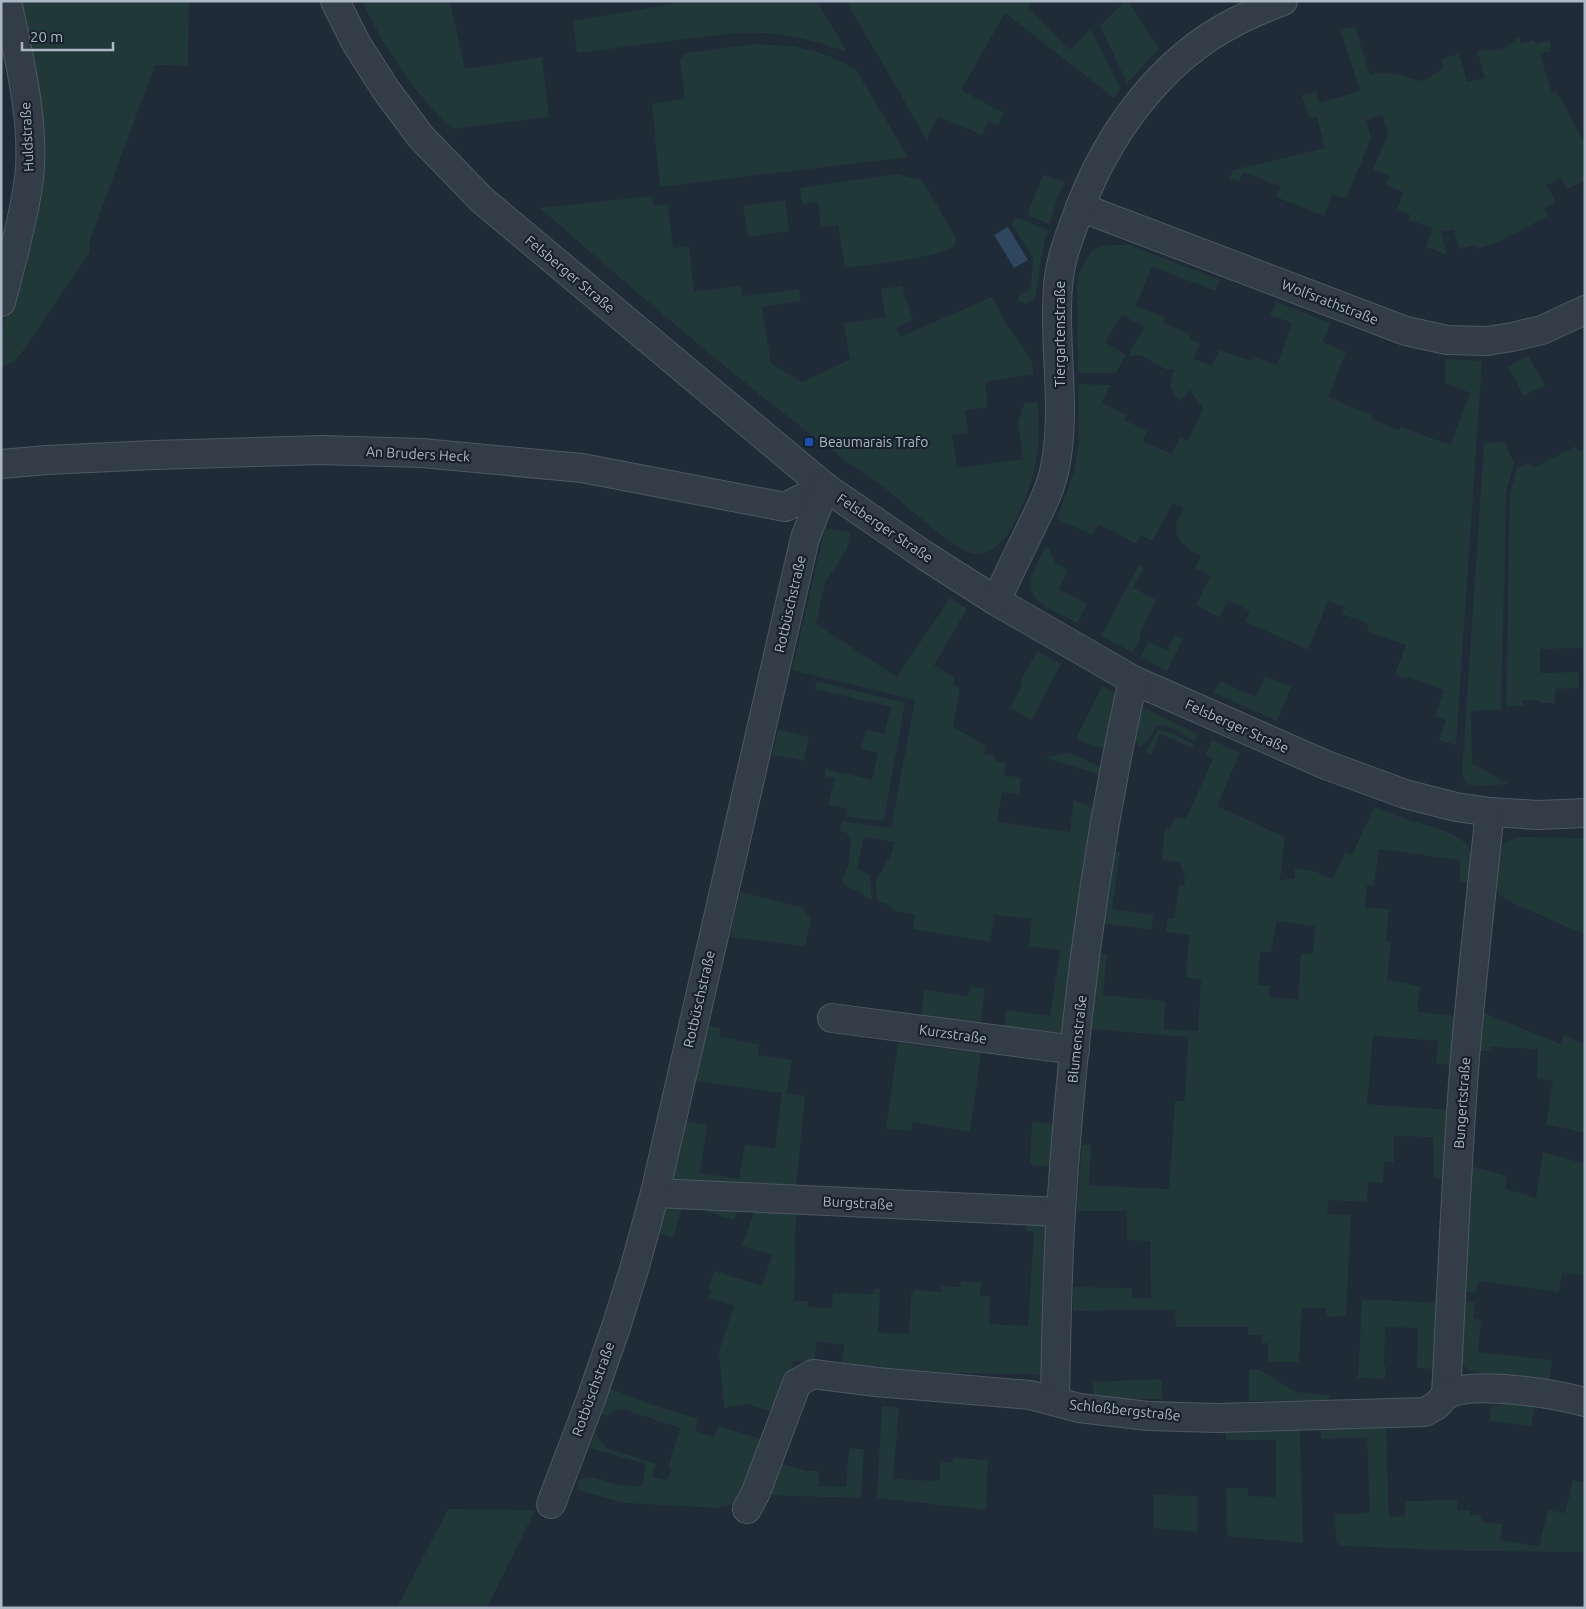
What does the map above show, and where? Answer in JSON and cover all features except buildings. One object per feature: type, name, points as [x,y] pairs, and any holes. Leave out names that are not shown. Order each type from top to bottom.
[{"type":"street","name":"Huldstraße","points":[[1,302],[18,236],[28,185],[30,140],[24,87],[7,1]]},
{"type":"street","name":"Felsberger Straße","points":[[335,1],[356,43],[386,90],[421,137],[482,200],[825,487],[924,555],[996,601],[1133,680],[1326,765],[1405,794],[1456,807],[1490,812],[1585,813]]},
{"type":"street","name":"Tiergartenstraße","points":[[996,601],[1042,506],[1053,475],[1059,444],[1060,420],[1058,285],[1064,248],[1096,169],[1115,134],[1139,102],[1177,62],[1234,22],[1283,1]]},
{"type":"street","name":"Wolfsrathstraße","points":[[1080,207],[1406,331],[1447,340],[1487,341],[1512,337],[1542,330],[1585,310]]},
{"type":"street","name":"An Bruders Heck","points":[[1,464],[144,455],[322,450],[422,453],[582,468],[785,507],[825,487]]},
{"type":"street","name":"Rotbüschstraße","points":[[551,1504],[617,1324],[655,1193],[803,548],[825,487]]},
{"type":"street","name":"Blumenstraße","points":[[1055,1402],[1061,1212],[1075,1050],[1091,906],[1108,804],[1133,680]]},
{"type":"street","name":"Bungertstraße","points":[[1446,1395],[1455,1204],[1464,1068],[1478,915],[1490,812]]},
{"type":"street","name":"Kurzstraße","points":[[832,1018],[1075,1050]]},
{"type":"street","name":"Burgstraße","points":[[655,1193],[1061,1212]]},
{"type":"street","name":"Schloßbergstraße","points":[[746,1509],[756,1492],[797,1383],[814,1374],[876,1382],[1030,1394],[1079,1408],[1148,1416],[1217,1418],[1425,1412],[1437,1405],[1446,1395],[1469,1389],[1513,1390],[1558,1395],[1585,1402]]},
{"type":"green space","points":[[15,1],[189,1],[188,66],[155,65],[90,240],[89,253],[22,352],[15,361],[5,366],[1,364],[1,330],[24,238]]},
{"type":"green space","points":[[362,1],[450,1],[465,69],[542,57],[549,117],[452,129],[426,102],[401,69],[379,34]]},
{"type":"green space","points":[[687,1],[817,1],[847,52],[792,36],[765,33],[735,33],[577,53],[573,21]]},
{"type":"green space","points":[[846,1],[1033,1],[1028,7],[1069,50],[1090,30],[1093,33],[1121,89],[1114,98],[1005,13],[961,90],[1004,113],[998,125],[989,121],[982,135],[938,116],[927,140]]},
{"type":"green space","points":[[1125,1],[1128,1],[1159,49],[1127,83],[1100,26]]},
{"type":"green space","points":[[1355,27],[1370,75],[1383,72],[1424,81],[1443,68],[1441,59],[1459,54],[1467,82],[1485,78],[1477,51],[1504,48],[1519,37],[1521,44],[1534,40],[1536,44],[1550,40],[1551,51],[1540,54],[1552,93],[1557,91],[1585,144],[1585,181],[1567,189],[1561,178],[1547,185],[1556,202],[1545,208],[1548,216],[1496,243],[1476,249],[1475,245],[1459,249],[1454,230],[1441,231],[1447,255],[1426,247],[1433,228],[1408,220],[1410,215],[1397,210],[1403,192],[1386,185],[1389,176],[1373,170],[1388,134],[1382,115],[1366,120],[1371,138],[1346,199],[1332,194],[1324,216],[1276,197],[1280,186],[1243,172],[1239,182],[1230,178],[1233,170],[1325,148],[1317,117],[1309,118],[1302,95],[1316,91],[1319,103],[1360,91],[1340,29]]},
{"type":"green space","points":[[755,44],[792,46],[811,50],[832,57],[856,70],[908,157],[660,187],[652,104],[685,99],[680,60],[686,53]]},
{"type":"green space","points":[[896,174],[922,180],[956,238],[956,244],[935,254],[845,268],[838,225],[821,227],[818,202],[802,204],[800,188]]},
{"type":"green space","points":[[1043,175],[1065,182],[1057,199],[1050,224],[1027,215]]},
{"type":"green space","points":[[652,196],[653,206],[668,204],[673,248],[689,246],[694,291],[741,286],[743,296],[799,289],[801,301],[762,307],[771,363],[801,382],[858,356],[850,359],[844,323],[885,317],[881,289],[902,286],[913,320],[896,327],[900,337],[992,297],[1006,324],[1031,359],[1034,374],[985,382],[988,407],[965,410],[968,433],[952,435],[957,468],[1023,459],[1018,423],[1024,403],[1038,402],[1038,447],[1028,491],[1010,531],[996,547],[976,554],[967,552],[943,536],[877,482],[847,462],[726,367],[540,208]]},
{"type":"green space","points":[[785,200],[789,231],[748,237],[743,206]]},
{"type":"green space","points":[[1015,217],[1048,230],[1044,243],[1035,299],[1026,304],[1020,302],[1018,297],[1031,289],[1033,258],[1012,225]]},
{"type":"green space","points":[[1129,245],[1220,280],[1215,291],[1152,266],[1136,306],[1165,317],[1163,323],[1191,334],[1189,339],[1200,343],[1194,359],[1212,366],[1219,350],[1252,361],[1254,357],[1277,365],[1292,323],[1270,315],[1276,302],[1330,323],[1323,342],[1346,352],[1328,397],[1373,416],[1372,419],[1399,430],[1401,427],[1450,445],[1470,393],[1445,383],[1445,359],[1482,361],[1456,745],[1439,740],[1446,720],[1435,716],[1444,690],[1395,674],[1406,645],[1367,631],[1369,624],[1342,614],[1345,607],[1328,601],[1308,650],[1246,622],[1250,611],[1228,600],[1219,617],[1196,605],[1210,576],[1195,568],[1201,556],[1188,548],[1180,540],[1176,531],[1176,524],[1184,508],[1173,503],[1152,541],[1141,535],[1137,544],[1099,524],[1092,535],[1057,519],[1073,475],[1079,442],[1078,384],[1110,385],[1102,403],[1126,415],[1124,420],[1147,431],[1143,441],[1171,454],[1180,437],[1188,441],[1203,408],[1190,390],[1180,401],[1170,388],[1173,369],[1165,369],[1140,355],[1128,356],[1144,327],[1122,315],[1105,342],[1126,355],[1116,373],[1078,373],[1077,289],[1079,273],[1092,251],[1103,246]]},
{"type":"green space","points":[[1528,355],[1545,385],[1524,396],[1508,367]]},
{"type":"green space","points":[[1504,441],[1514,463],[1506,493],[1501,710],[1471,711],[1472,763],[1508,784],[1469,785],[1465,782],[1462,773],[1484,444]]},
{"type":"green space","points":[[1576,446],[1578,451],[1585,448],[1585,694],[1583,648],[1540,649],[1540,673],[1578,672],[1579,688],[1555,689],[1555,703],[1523,700],[1523,706],[1506,706],[1510,494],[1517,468],[1528,463],[1535,467]]},
{"type":"green space","points":[[825,528],[850,532],[847,549],[825,583],[816,624],[897,677],[950,598],[967,609],[934,665],[955,678],[953,683],[960,689],[953,727],[985,745],[984,754],[995,756],[995,761],[1006,763],[1004,775],[1021,778],[1019,794],[1002,792],[997,822],[1070,832],[1074,800],[1094,809],[1085,855],[1063,1036],[1004,1029],[1006,1010],[1050,1016],[1060,950],[1029,946],[1032,919],[994,915],[990,942],[913,929],[915,914],[894,911],[887,904],[877,901],[876,880],[892,853],[894,842],[864,837],[857,869],[870,875],[872,900],[846,886],[843,881],[849,863],[851,839],[847,833],[840,831],[842,821],[891,828],[915,700],[792,670]]},
{"type":"green space","points":[[1045,547],[1049,548],[1055,562],[1068,570],[1059,589],[1087,604],[1077,623],[1046,607],[1034,596],[1031,580]]},
{"type":"green space","points":[[1139,565],[1144,568],[1133,588],[1156,600],[1133,653],[1101,636]]},
{"type":"green space","points":[[1175,635],[1183,639],[1167,671],[1141,657],[1149,641],[1167,651]]},
{"type":"green space","points":[[1037,651],[1061,664],[1032,720],[1010,708],[1022,686],[1019,684]]},
{"type":"green space","points":[[1265,676],[1291,687],[1277,721],[1214,693],[1220,681],[1256,697]]},
{"type":"green space","points":[[817,681],[905,703],[884,819],[882,821],[846,817],[848,809],[828,805],[835,778],[825,776],[826,769],[872,780],[878,753],[861,749],[866,730],[884,734],[891,707],[815,689]]},
{"type":"green space","points":[[1102,686],[1119,695],[1107,750],[1076,739]]},
{"type":"green space","points":[[1142,707],[1198,734],[1195,741],[1171,728],[1161,725],[1156,726],[1150,738],[1140,746],[1135,742]]},
{"type":"green space","points":[[778,729],[809,737],[804,761],[772,755]]},
{"type":"green space","points":[[1158,730],[1173,733],[1194,744],[1192,748],[1160,734],[1151,755],[1146,751]]},
{"type":"green space","points":[[1212,740],[1240,753],[1217,806],[1285,837],[1280,880],[1295,879],[1295,868],[1314,871],[1333,879],[1345,852],[1352,855],[1374,807],[1457,837],[1470,849],[1472,857],[1471,884],[1460,881],[1460,860],[1379,849],[1374,886],[1367,885],[1365,908],[1389,909],[1386,941],[1391,942],[1387,980],[1420,986],[1417,1012],[1458,1016],[1455,1065],[1436,1064],[1438,1041],[1373,1036],[1367,1104],[1453,1110],[1443,1179],[1437,1179],[1434,1176],[1433,1137],[1394,1136],[1394,1162],[1384,1162],[1383,1183],[1368,1182],[1367,1202],[1328,1200],[1327,1214],[1351,1215],[1346,1316],[1327,1317],[1326,1308],[1302,1308],[1299,1362],[1268,1362],[1268,1343],[1262,1343],[1262,1335],[1248,1335],[1248,1327],[1176,1327],[1175,1310],[1073,1311],[1073,1287],[1132,1288],[1132,1298],[1151,1298],[1150,1241],[1127,1240],[1127,1211],[1077,1211],[1082,1145],[1091,1145],[1089,1185],[1169,1189],[1175,1101],[1185,1101],[1188,1037],[1089,1029],[1098,953],[1107,954],[1103,995],[1165,1001],[1164,1029],[1198,1031],[1201,980],[1186,977],[1189,935],[1166,932],[1168,918],[1174,918],[1179,885],[1184,886],[1185,879],[1180,863],[1162,859],[1165,828],[1170,829],[1175,817],[1186,819],[1213,759],[1205,755]],"holes":[[[1277,921],[1315,927],[1313,954],[1301,953],[1298,1000],[1269,997],[1269,986],[1258,985],[1260,952],[1271,952]]]},
{"type":"green space","points":[[1068,752],[1103,768],[1101,775],[1045,758]]},
{"type":"green space","points":[[1518,837],[1585,838],[1585,935],[1506,900],[1498,893],[1496,884],[1501,848],[1509,841]]},
{"type":"green space","points":[[1110,851],[1120,852],[1112,909],[1153,915],[1152,930],[1100,923]]},
{"type":"green space","points":[[740,892],[802,907],[811,920],[805,946],[730,937]]},
{"type":"green space","points":[[970,987],[985,989],[980,1026],[921,1019],[924,990],[968,996]]},
{"type":"green space","points":[[1482,1012],[1560,1044],[1564,1034],[1585,1045],[1585,1133],[1546,1124],[1553,1081],[1537,1079],[1538,1049],[1491,1047],[1491,1051],[1478,1051]]},
{"type":"green space","points":[[707,1025],[720,1028],[720,1037],[759,1044],[758,1055],[792,1060],[787,1093],[805,1096],[796,1188],[671,1181],[685,1121],[707,1125],[700,1173],[739,1179],[745,1144],[775,1149],[782,1093],[695,1081]]},
{"type":"green space","points":[[898,1043],[981,1053],[970,1132],[913,1122],[911,1131],[886,1129]]},
{"type":"green space","points":[[1032,1122],[1056,1124],[1053,1167],[1030,1165]]},
{"type":"green space","points":[[1543,1152],[1585,1164],[1584,1276],[1562,1272],[1559,1292],[1478,1281],[1476,1293],[1464,1291],[1471,1166],[1507,1176],[1505,1189],[1536,1198]]},
{"type":"green space","points":[[668,1202],[796,1208],[794,1301],[808,1301],[808,1307],[832,1308],[833,1293],[874,1294],[875,1288],[880,1289],[878,1333],[909,1334],[911,1293],[914,1293],[914,1290],[941,1292],[941,1286],[960,1287],[961,1281],[981,1282],[980,1296],[990,1296],[989,1324],[1028,1326],[1034,1232],[1026,1231],[1027,1219],[1051,1220],[1047,1375],[953,1373],[842,1365],[844,1345],[817,1342],[814,1362],[792,1361],[792,1371],[777,1414],[748,1404],[724,1408],[719,1351],[734,1306],[709,1297],[712,1290],[708,1289],[714,1271],[762,1286],[772,1255],[742,1246],[754,1212],[738,1207],[734,1220],[683,1204],[673,1238],[658,1233]]},
{"type":"green space","points":[[1362,1299],[1441,1303],[1437,1369],[1417,1368],[1418,1328],[1385,1327],[1385,1379],[1358,1378]]},
{"type":"green space","points":[[1464,1301],[1475,1303],[1473,1319],[1481,1320],[1478,1352],[1552,1360],[1549,1383],[1468,1371],[1461,1361]]},
{"type":"green space","points":[[1249,1370],[1260,1370],[1296,1392],[1329,1395],[1329,1400],[1249,1401]]},
{"type":"green space","points":[[1162,1379],[1162,1399],[1094,1400],[1093,1382]]},
{"type":"green space","points":[[609,1388],[653,1405],[698,1419],[695,1431],[714,1437],[718,1426],[768,1441],[735,1504],[717,1508],[625,1503],[578,1489],[578,1481],[586,1477],[618,1485],[643,1486],[645,1464],[590,1448],[595,1433],[606,1448],[656,1464],[652,1477],[667,1481],[671,1469],[668,1467],[680,1428],[622,1409],[613,1411],[607,1416],[600,1414]]},
{"type":"green space","points":[[1516,1403],[1535,1407],[1531,1426],[1489,1421],[1491,1406]]},
{"type":"green space","points":[[882,1406],[899,1408],[893,1479],[939,1481],[941,1461],[953,1463],[953,1458],[988,1460],[986,1510],[877,1498]]},
{"type":"green space","points":[[1386,1424],[1389,1517],[1405,1516],[1405,1501],[1457,1500],[1457,1511],[1470,1510],[1471,1515],[1481,1515],[1481,1522],[1503,1524],[1500,1540],[1539,1546],[1548,1510],[1565,1513],[1573,1480],[1585,1483],[1585,1552],[1471,1551],[1342,1546],[1336,1542],[1335,1514],[1370,1513],[1367,1438],[1321,1439],[1321,1427]]},
{"type":"green space","points":[[1225,1428],[1300,1428],[1303,1543],[1227,1536],[1226,1488],[1248,1488],[1248,1496],[1276,1497],[1276,1440],[1226,1440]]},
{"type":"green space","points":[[849,1448],[864,1449],[861,1498],[765,1495],[779,1463],[807,1471],[819,1471],[818,1486],[846,1487]]},
{"type":"green space","points":[[1154,1495],[1197,1496],[1197,1532],[1154,1528]]},
{"type":"green space","points":[[448,1509],[535,1510],[487,1608],[397,1608]]},
{"type":"water","points":[[1008,227],[1028,260],[1014,268],[994,235]]},
{"type":"place","name":"Beaumarais Trafo","points":[[809,442]]}]
